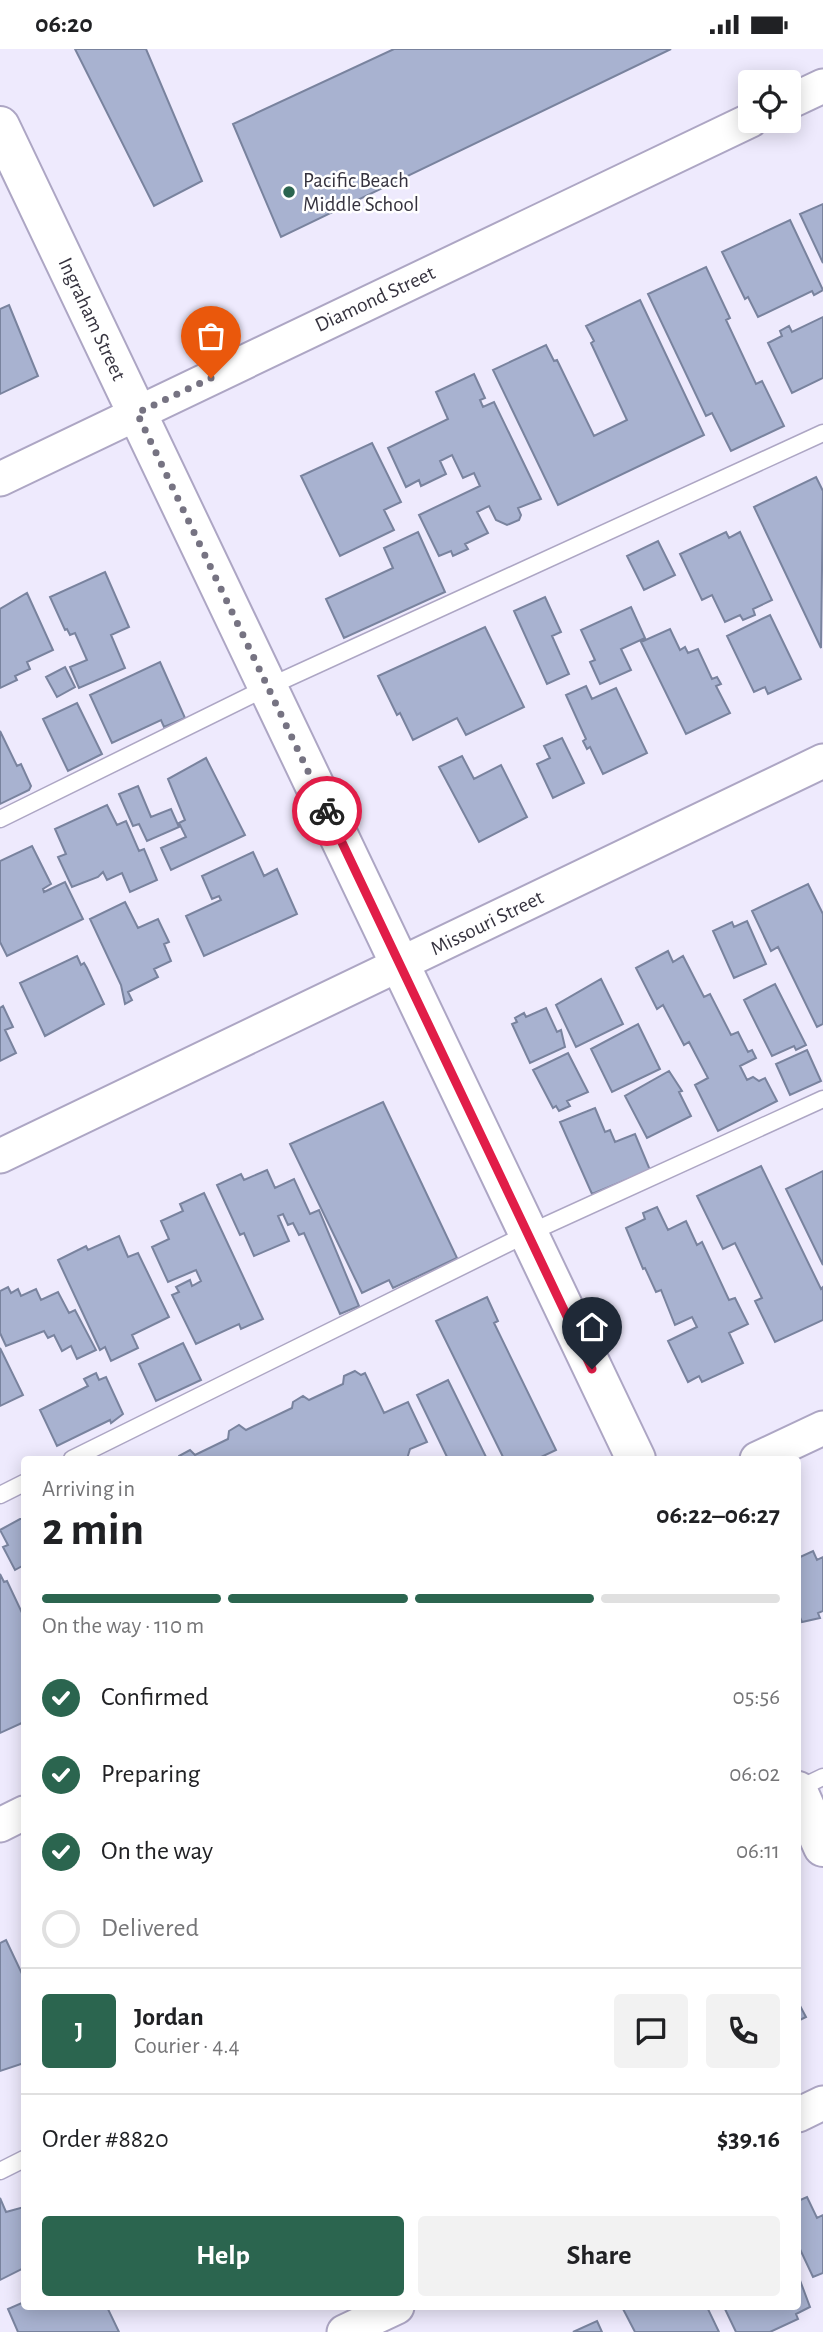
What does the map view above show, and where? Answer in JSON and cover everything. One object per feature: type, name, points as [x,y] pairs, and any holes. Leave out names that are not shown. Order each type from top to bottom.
[{"type":"main road","name":"Ingraham Street","points":[[4,143],[137,413],[635,1456]]},
{"type":"main road","points":[[801,1797],[823,1847]]},
{"type":"street","points":[[801,96],[823,86]]},
{"type":"street","name":"Diamond Street","points":[[0,479],[738,126]]},
{"type":"street","name":"Missouri Street","points":[[0,1156],[823,761]]},
{"type":"street","points":[[763,1456],[823,1428]]},
{"type":"street","points":[[0,1825],[21,1814]]},
{"type":"street","points":[[801,2114],[823,2103]]},
{"type":"street","points":[[344,2332],[391,2310]]},
{"type":"lane","points":[[0,819],[266,688],[823,433]]},
{"type":"lane","points":[[78,1456],[527,1234],[823,1099]]},
{"type":"lane","points":[[0,1495],[21,1484]]},
{"type":"lane","points":[[801,1788],[823,1777]]},
{"type":"lane","points":[[0,2171],[21,2160]]},
{"type":"building","points":[[75,49],[146,49],[202,181],[154,206]]},
{"type":"building","points":[[394,49],[671,49],[281,237],[233,124]]},
{"type":"building","points":[[823,204],[823,263],[800,214]]},
{"type":"building","points":[[790,220],[823,290],[814,295],[812,291],[758,317],[748,297],[745,299],[722,252]]},
{"type":"building","points":[[706,267],[730,318],[726,320],[756,384],[762,381],[784,426],[731,451],[712,413],[706,416],[648,294]]},
{"type":"building","points":[[640,300],[704,435],[558,505],[493,370],[546,345],[554,361],[557,360],[594,436],[627,420],[591,343],[594,341],[586,326]]},
{"type":"building","points":[[9,305],[38,376],[0,394],[0,309]]},
{"type":"building","points":[[823,317],[823,378],[792,393],[768,343],[782,336],[780,331],[789,326],[792,332]]},
{"type":"building","points":[[474,374],[485,398],[480,400],[483,407],[494,402],[541,499],[518,508],[521,515],[519,520],[507,525],[496,520],[489,506],[477,512],[488,533],[465,544],[468,549],[453,556],[451,551],[439,556],[419,515],[480,486],[474,473],[463,478],[452,455],[440,461],[446,474],[421,486],[419,480],[406,487],[388,448],[448,419],[436,392]]},
{"type":"building","points":[[372,443],[401,502],[384,510],[394,530],[340,556],[301,476]]},
{"type":"building","points":[[816,477],[823,491],[821,648],[754,507]]},
{"type":"building","points":[[418,532],[445,592],[344,638],[326,599],[393,568],[384,548]]},
{"type":"building","points":[[726,532],[729,538],[740,532],[772,600],[753,609],[755,615],[743,620],[740,615],[725,622],[712,595],[702,600],[680,554]]},
{"type":"building","points":[[658,541],[675,575],[644,590],[627,556]]},
{"type":"building","points":[[105,572],[129,627],[111,635],[125,668],[79,688],[70,667],[87,660],[75,633],[70,635],[67,629],[65,630],[50,597]]},
{"type":"building","points":[[27,593],[53,650],[27,662],[30,669],[15,676],[17,680],[0,688],[0,609]]},
{"type":"building","points":[[545,597],[561,632],[552,636],[569,674],[547,684],[514,611]]},
{"type":"building","points":[[631,607],[645,638],[621,649],[631,670],[600,684],[590,662],[595,660],[581,630]]},
{"type":"building","points":[[770,615],[801,679],[768,694],[765,687],[754,692],[727,636]]},
{"type":"building","points":[[485,627],[524,707],[466,735],[457,718],[413,740],[378,676]]},
{"type":"building","points":[[670,629],[680,650],[685,647],[688,653],[698,649],[712,679],[717,677],[721,684],[716,686],[730,713],[686,734],[641,642]]},
{"type":"building","points":[[160,662],[185,718],[164,727],[161,720],[112,743],[90,695]]},
{"type":"building","points":[[65,667],[75,687],[57,697],[46,677]]},
{"type":"building","points":[[586,686],[592,699],[616,688],[647,753],[603,774],[590,747],[587,749],[583,741],[586,739],[566,695]]},
{"type":"building","points":[[77,703],[102,754],[68,771],[43,719]]},
{"type":"building","points":[[0,731],[17,766],[21,764],[31,786],[29,790],[0,804]]},
{"type":"building","points":[[562,738],[584,783],[553,798],[537,764],[550,758],[544,746]]},
{"type":"building","points":[[462,756],[474,779],[501,765],[527,817],[479,842],[439,767]]},
{"type":"building","points":[[206,758],[245,835],[171,870],[161,848],[186,837],[179,823],[185,820],[168,779]]},
{"type":"building","points":[[138,786],[151,817],[171,809],[179,827],[147,841],[139,824],[133,826],[119,794]]},
{"type":"building","points":[[107,805],[117,825],[126,821],[139,851],[144,849],[157,880],[130,892],[122,873],[107,880],[103,872],[98,877],[72,887],[58,857],[66,854],[55,829]]},
{"type":"building","points":[[32,846],[51,884],[43,889],[44,892],[65,882],[83,919],[7,956],[0,942],[0,861]]},
{"type":"building","points":[[253,852],[264,876],[277,869],[297,914],[204,956],[186,916],[221,900],[219,896],[212,899],[202,876]]},
{"type":"building","points":[[808,884],[823,914],[823,1024],[817,1027],[778,947],[771,951],[752,911]]},
{"type":"building","points":[[125,902],[138,928],[158,919],[169,942],[164,944],[171,961],[154,969],[158,977],[128,992],[132,1000],[125,1004],[121,985],[90,919]]},
{"type":"building","points":[[747,921],[766,964],[734,978],[713,931],[732,922],[734,927]]},
{"type":"building","points":[[668,951],[673,962],[683,956],[704,997],[710,994],[731,1035],[738,1032],[748,1052],[752,1050],[756,1058],[740,1066],[747,1080],[753,1077],[759,1081],[765,1078],[777,1101],[718,1131],[695,1085],[708,1078],[689,1042],[684,1045],[663,1005],[657,1009],[636,968]]},
{"type":"building","points":[[77,956],[81,965],[84,963],[87,968],[104,1004],[45,1036],[20,983]]},
{"type":"building","points":[[601,979],[623,1024],[576,1047],[556,1005]]},
{"type":"building","points":[[775,984],[806,1045],[796,1050],[794,1046],[772,1056],[744,1000]]},
{"type":"building","points":[[3,1006],[13,1027],[5,1030],[16,1053],[0,1061],[0,1008]]},
{"type":"building","points":[[546,1008],[557,1032],[561,1030],[565,1047],[530,1063],[512,1024],[517,1022],[515,1018],[524,1013],[526,1017]]},
{"type":"building","points":[[638,1024],[660,1069],[612,1092],[591,1049]]},
{"type":"building","points":[[807,1050],[821,1081],[790,1095],[776,1064]]},
{"type":"building","points":[[568,1053],[588,1092],[567,1101],[570,1106],[559,1111],[556,1106],[553,1108],[533,1070]]},
{"type":"building","points":[[669,1071],[682,1091],[679,1092],[691,1116],[647,1138],[625,1096]]},
{"type":"building","points":[[383,1102],[457,1258],[393,1288],[389,1280],[362,1293],[290,1144]]},
{"type":"building","points":[[595,1108],[605,1132],[610,1130],[615,1142],[635,1134],[650,1170],[592,1194],[560,1122]]},
{"type":"building","points":[[761,1166],[821,1289],[823,1287],[823,1320],[775,1342],[755,1301],[762,1298],[735,1243],[723,1249],[697,1196]]},
{"type":"building","points":[[267,1170],[275,1188],[294,1179],[310,1214],[319,1210],[359,1306],[340,1314],[304,1233],[299,1235],[293,1223],[288,1225],[283,1214],[278,1216],[289,1241],[254,1256],[244,1233],[240,1235],[217,1185],[241,1174],[244,1180]]},
{"type":"building","points":[[823,1171],[823,1265],[786,1189]]},
{"type":"building","points":[[204,1193],[263,1319],[241,1329],[239,1324],[196,1344],[172,1295],[179,1292],[176,1287],[190,1280],[192,1286],[201,1281],[196,1270],[168,1282],[152,1247],[169,1239],[161,1221],[183,1211],[180,1204]]},
{"type":"building","points":[[657,1207],[668,1230],[686,1221],[697,1245],[702,1242],[729,1300],[735,1298],[748,1324],[729,1333],[743,1363],[702,1382],[699,1376],[688,1382],[668,1341],[697,1327],[692,1317],[675,1325],[661,1290],[656,1292],[645,1268],[643,1269],[626,1228],[645,1219],[643,1213]]},
{"type":"building","points":[[119,1236],[128,1257],[138,1253],[169,1317],[132,1335],[138,1348],[111,1361],[105,1347],[100,1350],[58,1260],[86,1246],[88,1250]]},
{"type":"building","points":[[8,1287],[11,1293],[18,1289],[21,1296],[36,1289],[41,1300],[58,1292],[69,1313],[75,1310],[96,1350],[77,1359],[71,1346],[62,1351],[54,1335],[48,1338],[44,1331],[6,1346],[0,1333],[0,1291]]},
{"type":"building","points":[[487,1297],[498,1321],[494,1323],[556,1450],[543,1456],[503,1456],[436,1321]]},
{"type":"building","points":[[183,1343],[201,1380],[156,1401],[139,1364]]},
{"type":"building","points":[[0,1348],[23,1395],[0,1406]]},
{"type":"building","points":[[355,1371],[361,1375],[365,1373],[384,1413],[408,1402],[427,1442],[410,1449],[408,1456],[179,1456],[190,1450],[195,1455],[228,1439],[229,1431],[239,1425],[246,1430],[292,1408],[293,1402],[303,1396],[309,1400],[343,1384],[344,1376]]},
{"type":"building","points":[[96,1373],[99,1380],[106,1377],[123,1414],[111,1423],[110,1420],[57,1446],[40,1410],[88,1386],[84,1379]]},
{"type":"building","points":[[448,1380],[486,1456],[447,1456],[417,1395]]},
{"type":"building","points":[[21,1519],[21,1567],[15,1570],[3,1547],[8,1545],[0,1530]]},
{"type":"building","points":[[813,1551],[817,1560],[823,1557],[823,1611],[818,1613],[820,1618],[802,1622],[801,1620],[801,1557]]},
{"type":"building","points":[[0,1574],[4,1582],[7,1581],[21,1611],[21,1723],[0,1733]]},
{"type":"building","points":[[6,1940],[21,1972],[21,2064],[0,2071],[0,1943]]},
{"type":"building","points":[[807,2197],[817,2218],[823,2215],[823,2273],[813,2277],[801,2251],[801,2200]]},
{"type":"building","points":[[0,2198],[6,2212],[21,2208],[21,2270],[0,2280]]},
{"type":"building","points":[[801,2283],[810,2307],[796,2314],[798,2319],[770,2332],[736,2332],[725,2310],[801,2310]]},
{"type":"building","points":[[21,2303],[21,2310],[108,2310],[119,2332],[18,2332],[8,2309]]},
{"type":"building","points":[[624,2310],[708,2310],[719,2332],[635,2332]]},
{"type":"building","points":[[597,2321],[602,2332],[573,2332]]},
{"type":"way so far","points":[[211,378],[137,413],[327,811]]},
{"type":"place","name":"Pacific Beach Middle School","points":[[289,192]]},
{"type":"route","points":[[327,811],[592,1369]]}]
